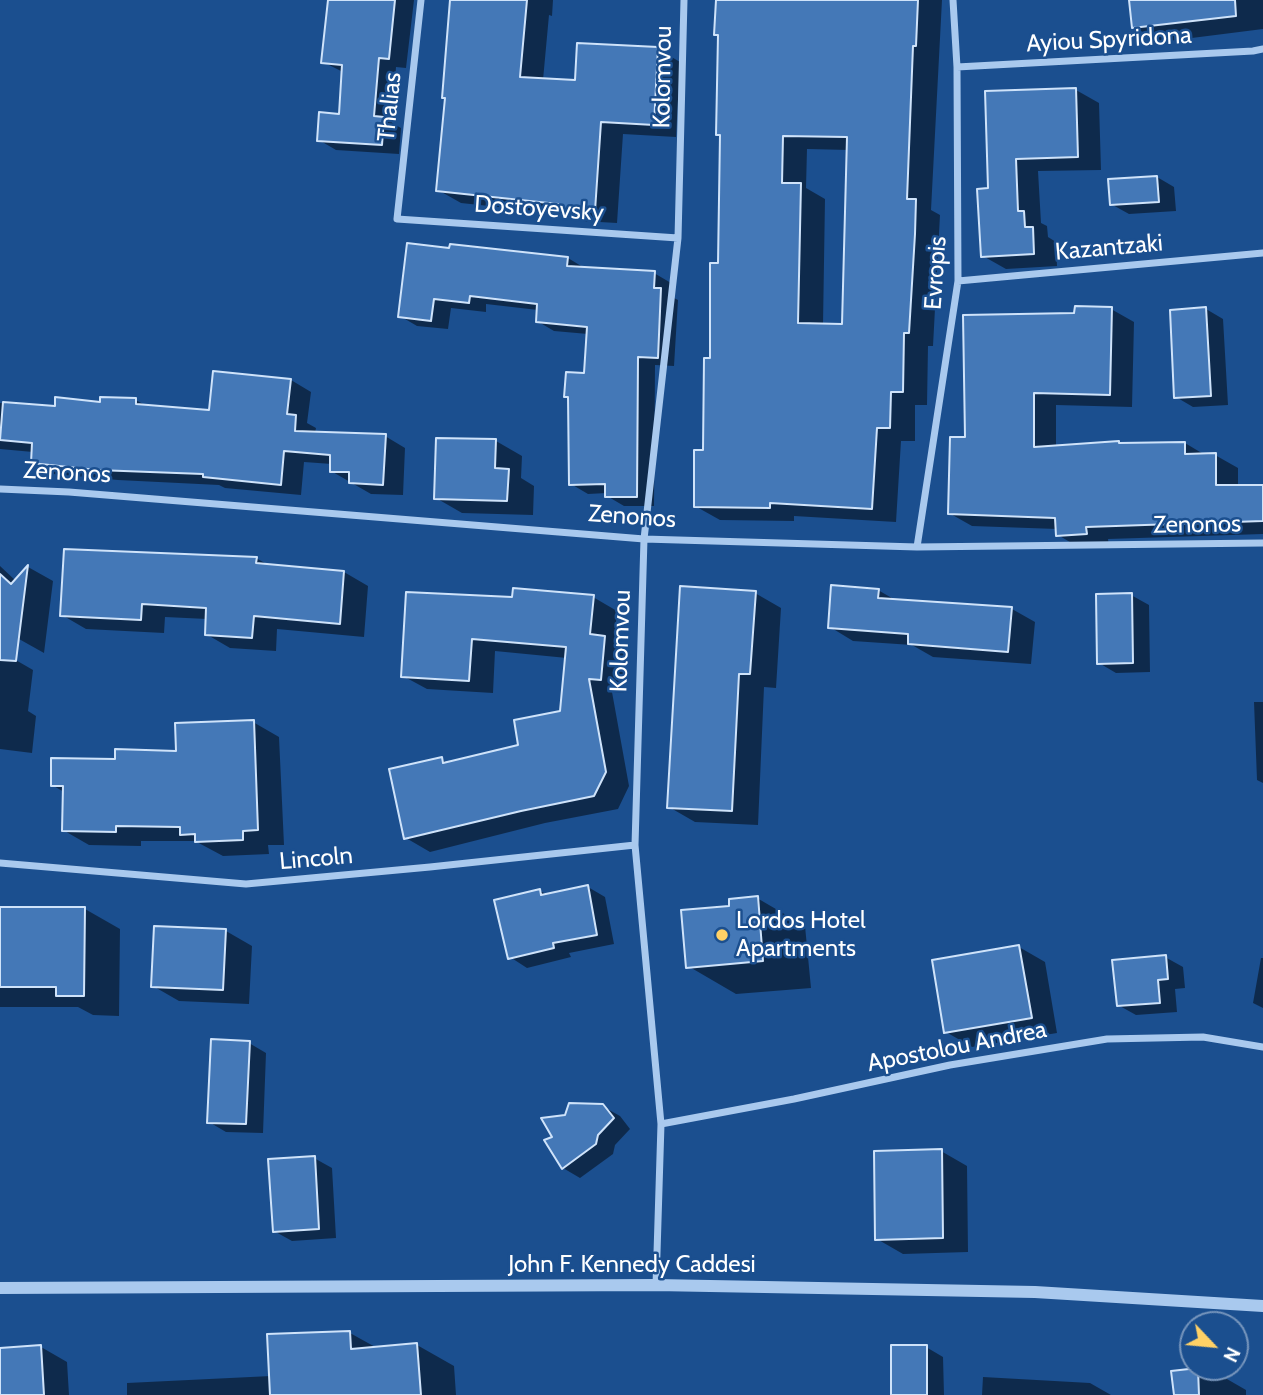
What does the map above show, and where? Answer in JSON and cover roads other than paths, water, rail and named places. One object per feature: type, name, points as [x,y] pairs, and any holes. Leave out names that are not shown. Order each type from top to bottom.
[{"type":"street","name":"Thalias","points":[[397,219],[421,0]]},
{"type":"street","name":"Kolomvou","points":[[656,1285],[661,1124],[635,845],[643,539],[678,238],[684,0]]},
{"type":"street","name":"Evropis","points":[[917,547],[958,281],[957,67],[953,0]]},
{"type":"street","name":"Ayiou Spyridona","points":[[957,67],[1263,49]]},
{"type":"street","name":"Dostoyevsky","points":[[397,219],[678,238]]},
{"type":"street","name":"Kazantzaki","points":[[958,281],[1263,253]]},
{"type":"street","name":"Zenonos","points":[[0,489],[82,493],[643,539],[917,547],[1263,543]]},
{"type":"street","name":"Lincoln","points":[[0,863],[246,884],[635,845]]},
{"type":"street","name":"Apostolou Andrea","points":[[661,1124],[794,1099],[950,1065],[1107,1039],[1203,1037],[1263,1047]]},
{"type":"street","name":"John F. Kennedy Caddesi","points":[[0,1288],[656,1285],[1035,1292],[1263,1306]]},
{"type":"place","name":"Lordos Hotel Apartments","points":[[722,935]]}]
